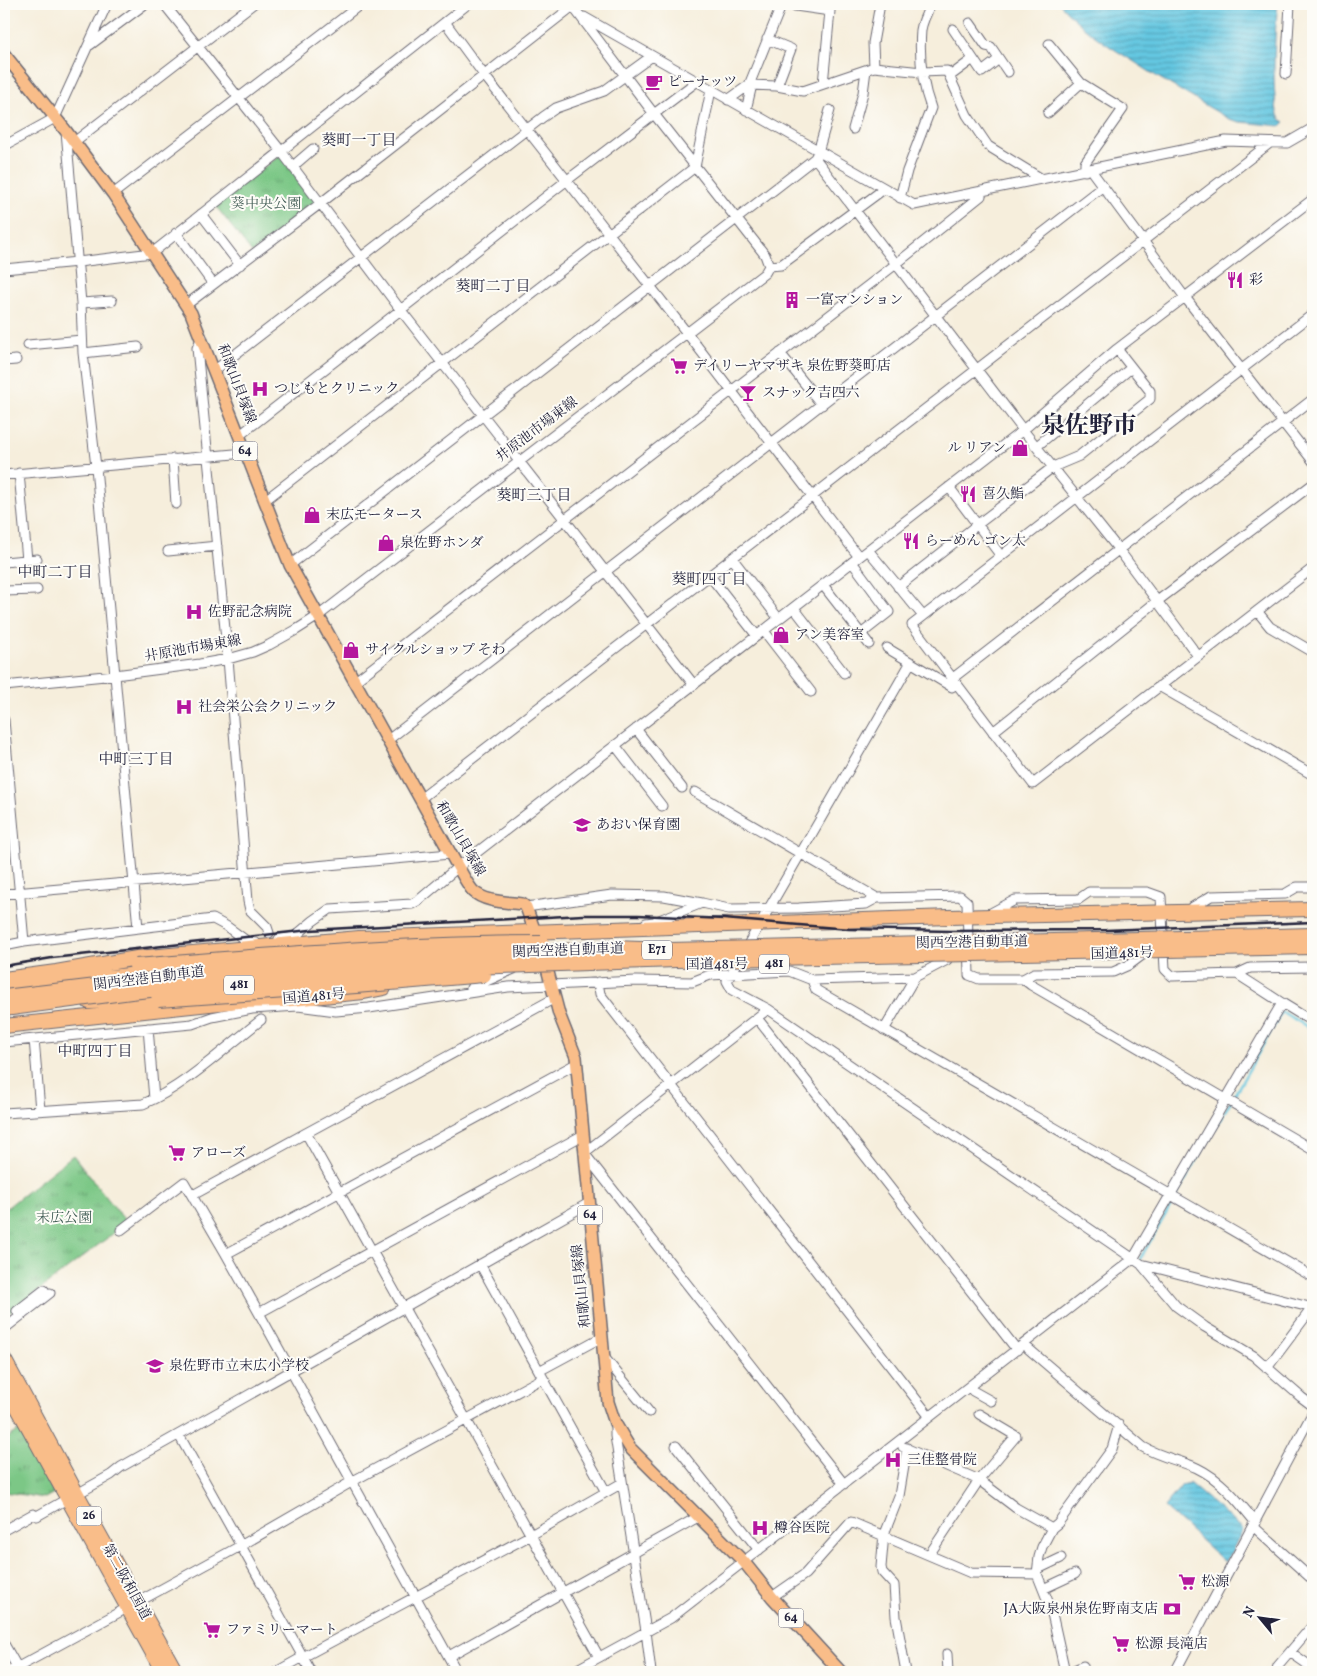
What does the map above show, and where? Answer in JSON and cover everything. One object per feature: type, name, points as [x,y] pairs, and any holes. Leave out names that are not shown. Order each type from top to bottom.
[{"type":"highway","name":"481","points":[[4,989],[56,977],[145,973],[359,955],[392,950],[460,934],[968,916],[1313,909]]},
{"type":"highway","name":"関西空港自動車道","points":[[4,997],[214,972],[352,961],[614,948],[669,950],[1313,935]]},
{"type":"highway","points":[[56,977],[136,966],[338,950],[478,943],[563,943],[614,948]]},
{"type":"highway","name":"国道481号","points":[[4,1026],[238,1001],[281,1000],[364,992],[475,971],[547,968],[734,969],[1313,948]]},
{"type":"highway","name":"関西空港自動車道","points":[[4,1009],[122,993],[243,980],[440,968],[1056,951],[1313,948]]},
{"type":"highway","points":[[68,1002],[158,1000],[356,986],[490,974],[548,972],[608,962]]},
{"type":"highway","name":"481","points":[[4,1009],[150,993],[302,980],[368,975],[475,971]]},
{"type":"highway","name":"481","points":[[4,979],[40,974],[56,977]]},
{"type":"highway","points":[[34,1022],[158,1000]]},
{"type":"highway","name":"第二阪和国道","points":[[4,1359],[72,1497]]},
{"type":"highway","name":"第二阪和国道","points":[[4,1383],[72,1497],[132,1605],[163,1672]]},
{"type":"highway","name":"第二阪和国道","points":[[132,1605],[176,1672]]},
{"type":"main road","name":"和歌山貝塚線","points":[[4,54],[66,131],[113,194],[191,313],[290,565],[471,889],[489,899],[522,904],[526,908],[552,984],[554,998],[576,1057],[608,1402],[615,1423],[630,1448],[744,1562],[772,1597],[841,1672]]},
{"type":"street","points":[[4,146],[55,118],[107,4]]},
{"type":"street","points":[[88,47],[145,4]]},
{"type":"street","points":[[164,4],[281,151],[362,256],[400,309],[694,685]]},
{"type":"street","points":[[74,142],[253,4]]},
{"type":"street","points":[[113,194],[361,4]]},
{"type":"street","points":[[4,269],[152,253],[468,4]]},
{"type":"street","points":[[746,110],[750,85],[782,4],[830,11],[823,84]]},
{"type":"street","points":[[853,129],[870,68],[880,4]]},
{"type":"street","points":[[900,198],[931,108],[925,93],[922,72],[922,29],[930,4]]},
{"type":"street","points":[[1286,74],[1290,4]]},
{"type":"street","points":[[186,305],[321,203],[572,5],[764,255],[769,266],[781,265],[884,189]]},
{"type":"street","points":[[579,14],[746,110],[817,155],[910,204],[918,205],[1226,141],[1287,143],[1313,128]]},
{"type":"street","points":[[445,22],[566,181],[687,333],[812,497],[856,560],[889,612],[861,634]]},
{"type":"street","points":[[970,23],[986,46],[991,47],[1008,72]]},
{"type":"street","points":[[953,29],[982,72],[999,59]]},
{"type":"street","points":[[767,39],[791,49],[776,86]]},
{"type":"street","points":[[1049,44],[1081,83],[1123,109],[1085,163],[1087,170],[1313,461]]},
{"type":"street","points":[[215,370],[556,108],[604,91],[652,56]]},
{"type":"street","points":[[950,76],[973,59]]},
{"type":"street","points":[[728,100],[750,85],[776,86],[803,92],[870,68],[922,72],[947,70],[967,115],[988,146],[1042,179]]},
{"type":"street","points":[[240,435],[400,309],[696,82]]},
{"type":"street","points":[[1048,113],[1081,83]]},
{"type":"street","points":[[264,501],[695,167],[711,90]]},
{"type":"street","points":[[290,565],[817,155],[830,110]]},
{"type":"street","points":[[66,131],[78,262],[83,353],[96,467],[138,928]]},
{"type":"street","points":[[420,799],[1270,143]]},
{"type":"street","points":[[292,167],[313,149]]},
{"type":"street","points":[[817,155],[855,212],[1023,430],[1119,550],[1198,656]]},
{"type":"street","points":[[388,740],[1102,187]]},
{"type":"street","points":[[354,682],[896,264],[982,196],[981,191]]},
{"type":"street","points":[[4,946],[213,919],[248,942],[255,943],[294,936],[330,909],[412,904],[1023,430],[1117,349],[1313,199]]},
{"type":"street","points":[[201,214],[240,265]]},
{"type":"street","points":[[176,233],[213,284]]},
{"type":"street","name":"井原池市場東線","points":[[4,686],[200,664],[253,652],[269,645],[318,616],[765,273],[769,266]]},
{"type":"street","points":[[81,303],[112,300]]},
{"type":"street","points":[[1313,314],[912,625],[951,681],[965,694],[1033,784],[1313,568]]},
{"type":"street","points":[[202,337],[197,348],[228,658],[250,910],[268,926],[269,933]]},
{"type":"street","points":[[28,345],[82,340]]},
{"type":"street","points":[[83,353],[138,347]]},
{"type":"street","points":[[898,588],[1053,467],[1079,456],[1150,398],[1150,391],[1117,349]]},
{"type":"street","points":[[780,353],[822,405]]},
{"type":"street","points":[[4,361],[16,360]]},
{"type":"street","points":[[1037,446],[1131,368]]},
{"type":"street","points":[[951,681],[1313,399]]},
{"type":"street","points":[[4,474],[245,453]]},
{"type":"street","points":[[173,459],[176,504]]},
{"type":"street","points":[[4,562],[32,560],[19,473]]},
{"type":"street","points":[[994,732],[1156,602],[1313,484]]},
{"type":"street","points":[[949,486],[1001,556]]},
{"type":"street","points":[[168,551],[217,546]]},
{"type":"street","points":[[868,550],[923,616]]},
{"type":"street","points":[[732,558],[779,619]]},
{"type":"street","points":[[710,576],[811,692]]},
{"type":"street","points":[[823,585],[869,644]]},
{"type":"street","points":[[4,591],[37,590]]},
{"type":"street","points":[[794,608],[844,673]]},
{"type":"street","points":[[1257,610],[1270,627],[1313,652]]},
{"type":"street","points":[[887,648],[951,681]]},
{"type":"street","points":[[911,662],[727,981],[732,990],[768,1009],[1141,1264],[1176,1306],[1204,1327],[1254,1356],[1313,1406]]},
{"type":"street","points":[[1159,686],[1313,775]]},
{"type":"street","points":[[4,720],[24,942]]},
{"type":"street","points":[[636,729],[682,788]]},
{"type":"street","points":[[615,745],[662,806]]},
{"type":"street","points":[[695,792],[877,898]]},
{"type":"street","points":[[4,894],[450,854]]},
{"type":"street","points":[[1186,911],[1211,896],[1285,894],[1297,887],[1313,887]]},
{"type":"street","points":[[987,916],[1015,900],[1079,899],[1089,892],[1146,892],[1160,897],[1166,969],[1172,976],[1237,974],[1250,968],[1313,967]]},
{"type":"street","points":[[526,908],[612,895],[664,896],[729,909],[866,904],[877,898],[960,896],[967,902],[969,975],[979,979],[1023,979],[1034,973],[1113,972],[1129,965],[1145,953]]},
{"type":"street","points":[[618,928],[654,922],[702,903]]},
{"type":"street","points":[[414,1000],[508,987],[552,984],[692,982],[734,969],[789,971],[812,980],[914,977],[947,960]]},
{"type":"street","points":[[4,1042],[192,1024],[212,1017],[252,1008],[298,1006],[336,1011],[369,1008],[475,988],[514,969]]},
{"type":"street","points":[[1237,974],[1313,1022]]},
{"type":"street","points":[[884,1030],[914,977]]},
{"type":"street","points":[[1023,979],[1313,1150]]},
{"type":"street","points":[[812,980],[816,990],[1313,1278]]},
{"type":"street","points":[[598,982],[600,994],[930,1417]]},
{"type":"street","points":[[193,1195],[554,998]]},
{"type":"street","points":[[574,1672],[671,1618],[1133,1259],[1282,1003]]},
{"type":"street","points":[[768,1009],[584,1153],[844,1484]]},
{"type":"street","points":[[757,1018],[1021,1347],[1119,1425],[1143,1447],[1153,1453],[1195,1467],[1213,1477],[1236,1498],[1255,1525],[1312,1577]]},
{"type":"street","points":[[4,1113],[143,1104],[186,1078],[261,1020]]},
{"type":"street","points":[[148,1028],[154,1099]]},
{"type":"street","points":[[34,1039],[40,1110]]},
{"type":"street","points":[[226,1254],[572,1066],[577,1066]]},
{"type":"street","points":[[306,1133],[599,1657]]},
{"type":"street","points":[[259,1313],[583,1135]]},
{"type":"street","points":[[121,1230],[184,1182],[292,1371],[458,1672]]},
{"type":"street","points":[[4,1530],[33,1514],[37,1516],[72,1497],[111,1475],[121,1467],[589,1203]]},
{"type":"street","points":[[480,1264],[606,1492]]},
{"type":"street","points":[[1141,1264],[1312,1308],[1267,1368]]},
{"type":"street","points":[[1154,1279],[1160,1269]]},
{"type":"street","points":[[4,1329],[47,1291]]},
{"type":"street","points":[[4,1644],[15,1671],[466,1420],[602,1337]]},
{"type":"street","points":[[604,1357],[649,1412]]},
{"type":"street","points":[[970,1387],[973,1391],[991,1401]]},
{"type":"street","points":[[1175,1672],[1255,1525],[1313,1412]]},
{"type":"street","points":[[929,1555],[979,1480],[1016,1436],[979,1414]]},
{"type":"street","points":[[615,1423],[614,1436],[651,1672]]},
{"type":"street","points":[[1065,1672],[1051,1609],[1037,1572],[1038,1557],[1052,1528],[1058,1523],[1112,1449],[1119,1425]]},
{"type":"street","points":[[179,1435],[311,1672]]},
{"type":"street","points":[[896,1444],[979,1480],[1016,1508],[1052,1528]]},
{"type":"street","points":[[676,1446],[759,1550]]},
{"type":"street","points":[[906,1672],[896,1617],[894,1585],[880,1567],[884,1534],[899,1496],[907,1448]]},
{"type":"street","points":[[276,1672],[531,1535],[622,1482]]},
{"type":"street","points":[[449,1656],[698,1517]]},
{"type":"street","points":[[772,1597],[805,1574],[850,1522],[884,1534],[971,1573],[1037,1572],[1062,1558]]},
{"type":"street","points":[[1043,1589],[1074,1574]]},
{"type":"street","points":[[1276,1672],[1278,1666],[1313,1625]]},
{"type":"street","points":[[1290,1652],[1313,1668]]},
{"type":"street","points":[[947,1654],[948,1672]]},
{"type":"street","points":[[1070,1672],[1083,1666]]},
{"type":"green space","name":"葵中央公園","points":[[280,155],[316,202],[252,253],[215,205]]},
{"type":"green space","name":"末広公園","points":[[73,1155],[127,1223],[4,1317],[4,1210]]},
{"type":"green space","points":[[20,1430],[54,1493],[45,1498],[4,1492],[4,1440]]},
{"type":"water","points":[[1060,4],[1278,4],[1274,82],[1277,111],[1280,119],[1285,122],[1281,126],[1240,122],[1229,119],[1103,42],[1085,29]]},
{"type":"water","points":[[1189,1483],[1243,1529],[1226,1563],[1164,1507],[1182,1485]]},
{"type":"waterway","points":[[1140,1259],[1282,1012],[1313,1030]]},
{"type":"railway","points":[[4,966],[52,958],[310,930],[583,915],[638,915],[724,919],[849,929],[950,931],[1106,930],[1313,922]]},
{"type":"place","name":"ピーナッツ","points":[[654,82]]},
{"type":"place","name":"彩","points":[[1235,280]]},
{"type":"place","name":"一富マンション","points":[[792,300]]},
{"type":"place","name":"デイリーヤマザキ 泉佐野葵町店","points":[[679,366]]},
{"type":"place","name":"つじもとクリニック","points":[[260,389]]},
{"type":"place","name":"スナック吉四六","points":[[748,393]]},
{"type":"place","name":"ル リアン","points":[[1020,448]]},
{"type":"place","name":"喜久鮨","points":[[968,494]]},
{"type":"place","name":"末広モータース","points":[[312,515]]},
{"type":"place","name":"らーめん ゴン太","points":[[911,541]]},
{"type":"place","name":"泉佐野ホンダ","points":[[386,543]]},
{"type":"place","name":"佐野記念病院","points":[[194,612]]},
{"type":"place","name":"アン美容室","points":[[781,635]]},
{"type":"place","name":"サイクルショップ そわ","points":[[351,650]]},
{"type":"place","name":"社会栄公会クリニック","points":[[184,707]]},
{"type":"place","name":"あおい保育園","points":[[582,825]]},
{"type":"place","name":"アローズ","points":[[177,1153]]},
{"type":"place","name":"泉佐野市立末広小学校","points":[[155,1366]]},
{"type":"place","name":"三佳整骨院","points":[[893,1460]]},
{"type":"place","name":"樽谷医院","points":[[760,1528]]},
{"type":"place","name":"松源","points":[[1187,1582]]},
{"type":"place","name":"JA大阪泉州泉佐野南支店","points":[[1172,1609]]},
{"type":"place","name":"ファミリーマート","points":[[212,1630]]},
{"type":"place","name":"松源 長滝店","points":[[1121,1644]]},
{"type":"district","name":"葵町一丁目","points":[[359,141]]},
{"type":"district","name":"葵町二丁目","points":[[493,287]]},
{"type":"district","name":"泉佐野市","points":[[1089,427]]},
{"type":"district","name":"葵町三丁目","points":[[534,496]]},
{"type":"district","name":"中町二丁目","points":[[55,573]]},
{"type":"district","name":"葵町四丁目","points":[[709,580]]},
{"type":"district","name":"中町三丁目","points":[[136,760]]},
{"type":"district","name":"中町四丁目","points":[[95,1052]]}]
